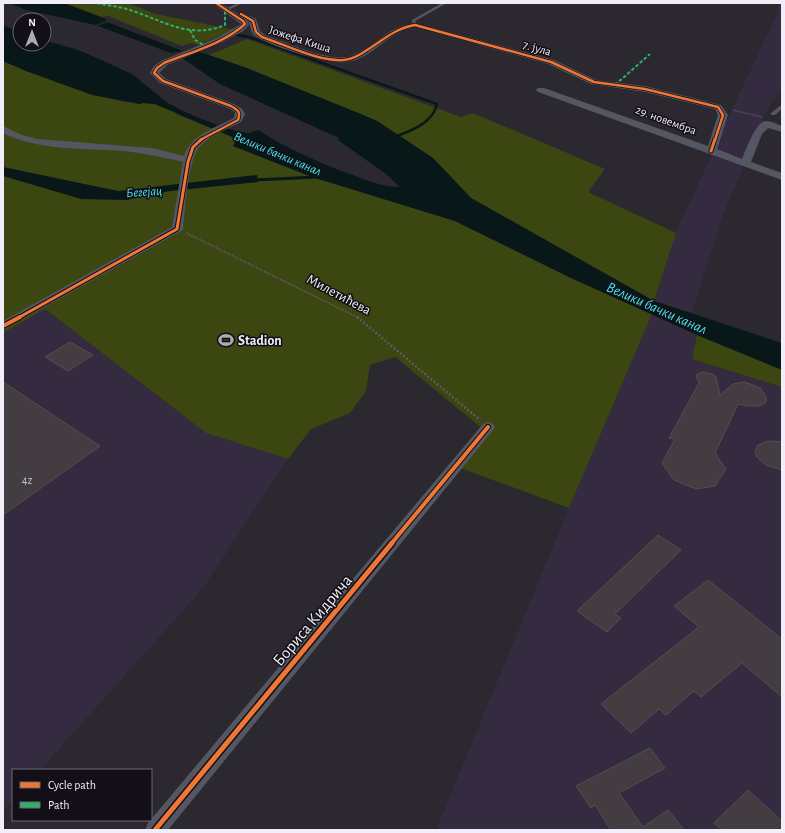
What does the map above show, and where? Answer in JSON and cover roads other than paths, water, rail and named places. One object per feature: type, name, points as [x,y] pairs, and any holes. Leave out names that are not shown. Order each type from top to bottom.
[{"type":"street","name":"Јожефа Киша","points":[[188,160],[192,147],[240,117],[239,111],[231,106],[162,81],[154,73],[157,68],[164,63],[238,31],[245,24],[243,21],[216,3]]},
{"type":"street","name":"Јожефа Киша","points":[[225,10],[237,12],[250,18],[254,24],[256,32],[262,37],[333,60]]},
{"type":"street","name":"7. јула","points":[[333,60],[353,58],[403,27],[418,26],[551,62],[594,82],[645,89],[718,107],[723,115],[711,151]]},
{"type":"street","name":"29. новембра","points":[[541,90],[745,162],[782,177]]},
{"type":"street","points":[[745,162],[758,133],[768,119],[782,129]]},
{"type":"street","points":[[3,130],[19,137],[37,142],[152,151],[188,160],[177,228],[3,326]]},
{"type":"street","name":"Бориса Кидрича","points":[[156,830],[488,427]]},
{"type":"lane","points":[[225,10],[241,3]]},
{"type":"lane","points":[[418,26],[412,21],[446,3]]},
{"type":"lane","points":[[768,119],[782,107]]},
{"type":"water","points":[[9,3],[64,3],[106,19],[106,21],[96,25],[52,16],[52,12],[35,12]]},
{"type":"water","points":[[107,22],[183,51],[171,53],[98,26]]},
{"type":"water","name":"Велики бачки канал","points":[[3,25],[12,29],[12,52],[52,52],[52,42],[81,51],[132,74],[165,101],[187,113],[216,125],[241,132],[250,133],[258,130],[312,159],[366,180],[393,187],[400,187],[386,174],[338,140],[339,138],[220,84],[182,58],[197,51],[244,67],[377,121],[433,158],[471,198],[654,301],[782,343],[782,370],[697,335],[571,278],[455,221],[312,177],[233,146],[236,140],[230,136],[155,104],[140,104],[92,95],[3,61]]},
{"type":"water","points":[[3,167],[118,191],[257,175],[258,182],[170,191],[126,200],[81,199],[3,176]]},
{"type":"waterway","points":[[237,35],[249,37],[437,104],[435,111],[426,121],[414,129],[394,137]]},
{"type":"waterway","name":"Бегејац","points":[[252,180],[317,177]]},
{"type":"place","name":"Stadion","points":[[226,340]]}]
